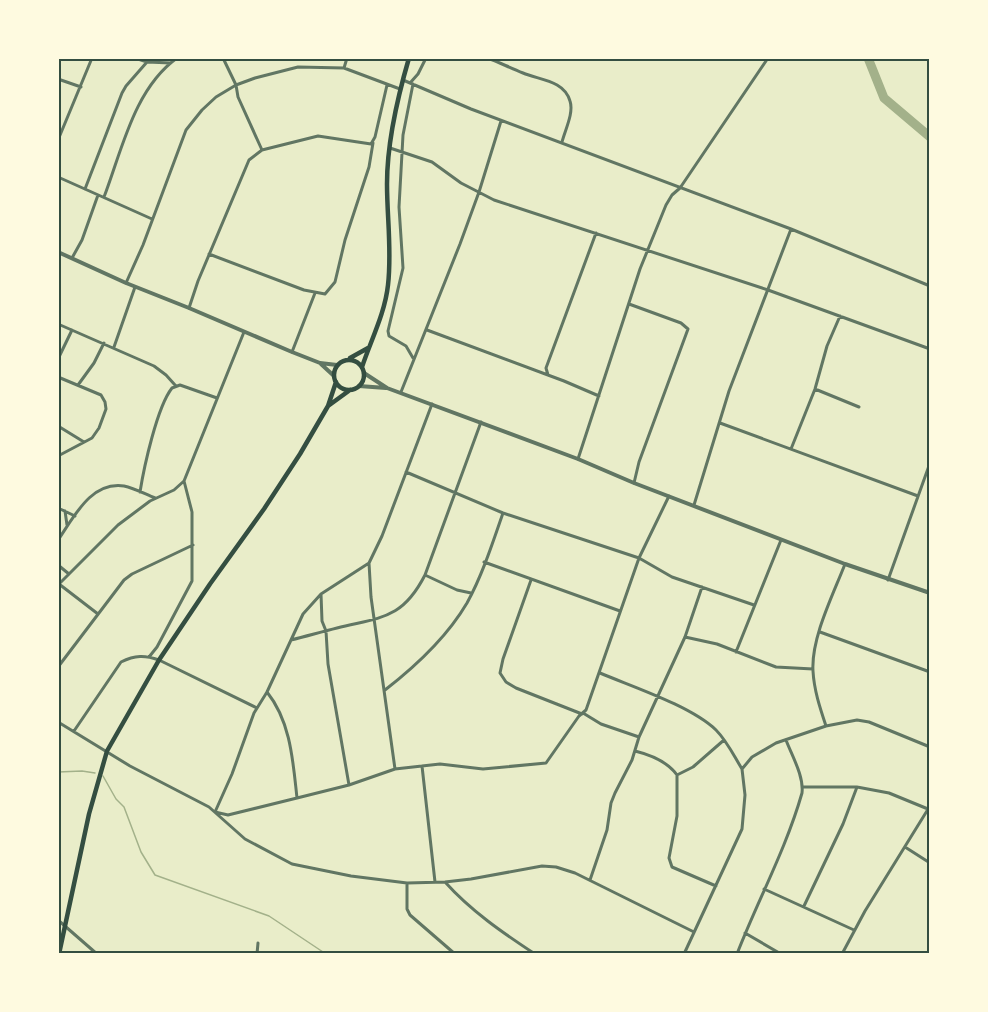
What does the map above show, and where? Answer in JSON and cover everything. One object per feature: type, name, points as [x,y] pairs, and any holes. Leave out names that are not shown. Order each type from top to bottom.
[{"type":"main road","points":[[328,406],[359,386],[364,378],[363,370],[368,348],[385,304],[390,250],[387,181],[390,148],[400,89],[409,58]]},
{"type":"main road","points":[[59,954],[89,814],[107,751],[159,660],[264,509],[328,406],[337,365],[368,348]]},
{"type":"main road","points":[[348,359],[356,361],[363,370]]},
{"type":"main road","points":[[335,379],[342,388],[351,390]]},
{"type":"street","points":[[58,140],[92,58]]},
{"type":"street","points":[[135,58],[147,62],[171,63]]},
{"type":"street","points":[[104,197],[144,95],[177,58]]},
{"type":"street","points":[[223,58],[262,150]]},
{"type":"street","points":[[344,68],[347,58]]},
{"type":"street","points":[[413,358],[406,346],[389,336],[388,331],[403,268],[399,207],[403,135],[412,84],[426,58]]},
{"type":"street","points":[[488,58],[523,73],[551,81],[563,89],[569,98],[571,109],[562,142]]},
{"type":"street","points":[[504,58],[505,64]]},
{"type":"street","points":[[578,459],[640,269],[666,205],[680,188],[768,58]]},
{"type":"street","points":[[85,189],[126,86],[147,62]]},
{"type":"street","points":[[126,283],[190,124],[210,101],[236,85],[298,67],[344,68],[400,89]]},
{"type":"street","points":[[58,78],[81,87]]},
{"type":"street","points":[[403,80],[501,120],[791,229],[929,285]]},
{"type":"street","points":[[209,254],[315,293],[325,294],[335,282],[345,240],[369,167],[387,85]]},
{"type":"street","points":[[401,392],[479,192],[501,120]]},
{"type":"street","points":[[189,308],[249,160],[262,150],[318,136],[373,143]]},
{"type":"street","points":[[390,148],[432,162],[461,183],[514,207],[649,249],[840,315],[930,349]]},
{"type":"street","points":[[58,177],[152,219]]},
{"type":"street","points":[[72,258],[82,240],[98,195]]},
{"type":"street","points":[[694,505],[729,391],[791,229]]},
{"type":"street","points":[[548,375],[546,368],[596,233]]},
{"type":"street","points":[[58,252],[292,352],[320,363],[337,365]]},
{"type":"street","points":[[114,347],[135,286]]},
{"type":"street","points":[[292,352],[315,293]]},
{"type":"street","points":[[629,304],[681,323],[688,329],[639,462],[634,483]]},
{"type":"street","points":[[791,449],[815,390],[827,346],[840,315]]},
{"type":"street","points":[[58,324],[154,366],[175,386],[217,398]]},
{"type":"street","points":[[58,359],[72,330]]},
{"type":"street","points":[[427,330],[599,396]]},
{"type":"street","points":[[98,614],[59,585],[118,525],[155,498],[174,490],[184,481],[244,332]]},
{"type":"street","points":[[78,385],[94,363],[104,343]]},
{"type":"street","points":[[320,363],[335,379]]},
{"type":"street","points":[[363,370],[387,388]]},
{"type":"street","points":[[58,377],[101,395],[106,410],[94,436],[58,456]]},
{"type":"street","points":[[140,492],[163,405],[169,392],[175,386]]},
{"type":"street","points":[[359,386],[387,388],[433,403],[845,564],[930,593]]},
{"type":"street","points":[[815,390],[859,407]]},
{"type":"street","points":[[395,769],[369,580],[369,563],[382,536],[433,403]]},
{"type":"street","points":[[291,640],[375,620],[400,608],[411,597],[425,575],[481,422]]},
{"type":"street","points":[[720,423],[918,496]]},
{"type":"street","points":[[58,426],[84,442]]},
{"type":"street","points":[[888,580],[930,463]]},
{"type":"street","points":[[406,472],[504,513],[639,558],[672,577],[754,605]]},
{"type":"street","points":[[149,657],[157,647],[192,581],[192,512],[184,481]]},
{"type":"street","points":[[58,540],[93,493],[103,487],[124,486],[155,498]]},
{"type":"street","points":[[215,812],[228,814],[297,798],[350,785],[395,769],[440,764],[483,769],[546,763],[583,714],[600,673],[639,558],[669,496]]},
{"type":"street","points":[[58,508],[75,516]]},
{"type":"street","points":[[65,511],[68,527]]},
{"type":"street","points":[[384,690],[432,648],[458,616],[471,594],[504,513]]},
{"type":"street","points":[[736,652],[781,538]]},
{"type":"street","points":[[58,667],[117,588],[132,574],[193,545]]},
{"type":"street","points":[[484,562],[620,611]]},
{"type":"street","points":[[215,812],[257,708],[267,692],[303,615],[321,594],[369,563]]},
{"type":"street","points":[[826,726],[813,669],[820,632],[845,564]]},
{"type":"street","points":[[58,565],[69,574]]},
{"type":"street","points":[[425,575],[471,594]]},
{"type":"street","points":[[531,580],[503,660],[500,673],[506,682],[583,714],[601,724],[639,738]]},
{"type":"street","points":[[590,880],[607,830],[611,803],[686,637],[702,587]]},
{"type":"street","points":[[321,594],[320,608],[326,631],[328,664],[350,785]]},
{"type":"street","points":[[820,632],[930,672]]},
{"type":"street","points":[[686,637],[700,639],[776,667],[813,669]]},
{"type":"street","points":[[74,732],[121,662],[134,656],[159,660],[257,708]]},
{"type":"street","points":[[600,673],[658,697],[707,723],[724,740],[742,769],[745,795],[742,829],[684,954]]},
{"type":"street","points":[[267,692],[281,713],[291,746],[297,798]]},
{"type":"street","points":[[742,769],[746,762],[763,749],[826,726],[863,719],[930,747]]},
{"type":"street","points":[[58,722],[130,766],[215,812],[245,839],[292,864],[351,876],[407,883],[445,882],[495,876],[542,866],[566,869],[694,932]]},
{"type":"street","points":[[676,775],[693,767],[724,740]]},
{"type":"street","points":[[737,954],[789,831],[802,787],[786,740]]},
{"type":"street","points":[[635,752],[648,754],[659,760],[676,775],[677,816],[669,858],[672,867],[716,886]]},
{"type":"street","points":[[422,766],[435,882]]},
{"type":"street","points":[[802,787],[857,787],[892,794],[929,808],[854,930],[842,954]]},
{"type":"street","points":[[804,906],[843,824],[857,787]]},
{"type":"street","points":[[905,847],[930,862]]},
{"type":"street","points":[[445,882],[457,896],[497,929],[535,954]]},
{"type":"street","points":[[407,883],[407,909],[410,915],[455,954]]},
{"type":"street","points":[[764,889],[854,930]]},
{"type":"street","points":[[58,920],[98,954]]},
{"type":"street","points":[[745,933],[781,954]]},
{"type":"street","points":[[257,954],[258,943]]},
{"type":"waterway","points":[[868,58],[884,98],[930,137]]},
{"type":"waterway","points":[[58,772],[95,773]]},
{"type":"waterway","points":[[103,776],[116,799],[124,807],[141,852],[155,875],[269,916],[326,954]]}]
